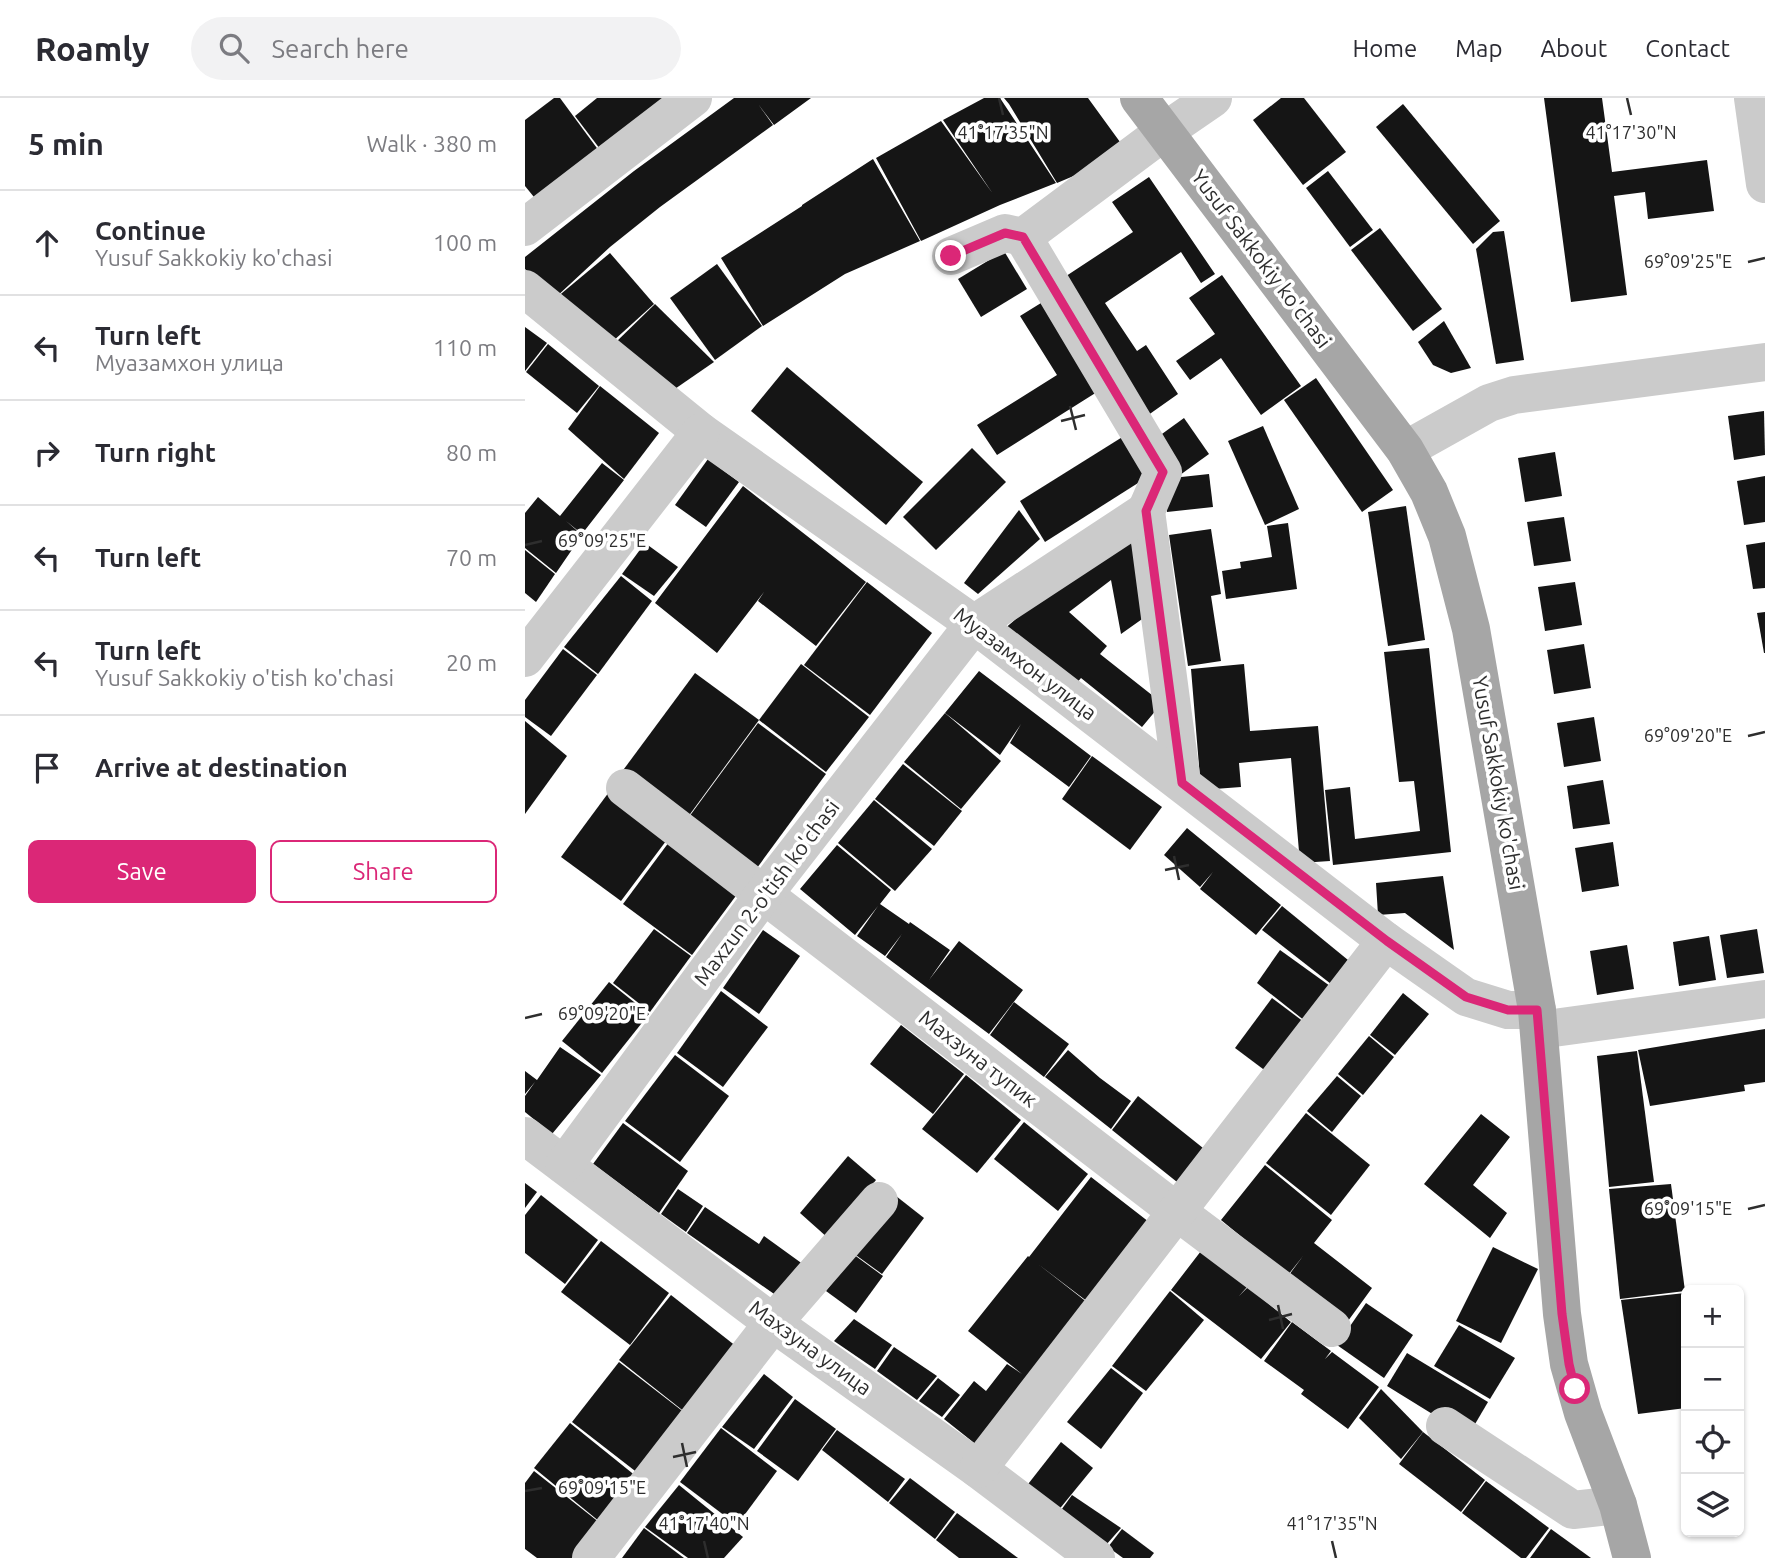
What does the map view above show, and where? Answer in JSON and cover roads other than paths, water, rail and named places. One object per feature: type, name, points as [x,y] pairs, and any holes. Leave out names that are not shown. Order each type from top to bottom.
[{"type":"main road","name":"Yusuf Sakkokiy ko'chasi","points":[[1139,98],[1405,450],[1429,492],[1447,536],[1471,629],[1538,1020],[1561,1300],[1569,1364],[1583,1413],[1618,1505],[1632,1558]]},
{"type":"street","points":[[525,227],[693,98]]},
{"type":"street","points":[[1023,237],[1213,98]]},
{"type":"street","points":[[1753,98],[1765,184]]},
{"type":"street","points":[[951,256],[1005,233],[1023,237],[1163,472],[1146,511],[1182,783]]},
{"type":"street","name":"Муазамхон улица","points":[[525,289],[701,432],[974,624],[1387,941],[1466,997],[1538,1020],[1765,999]]},
{"type":"street","points":[[1405,450],[1489,403],[1514,395],[1765,362]]},
{"type":"street","points":[[525,658],[701,432]]},
{"type":"street","name":"Maxzun 2-o'tish ko'chasi","points":[[564,1165],[764,894],[974,624],[1146,511]]},
{"type":"street","name":"Махзуна тупик","points":[[625,788],[1332,1328]]},
{"type":"street","points":[[978,1469],[1387,941]]},
{"type":"street","name":"Махзуна улица","points":[[525,1136],[773,1323],[978,1469],[1096,1558]]},
{"type":"street","points":[[591,1558],[773,1323],[879,1201]]},
{"type":"street","points":[[1445,1426],[1573,1510],[1618,1505]]}]
